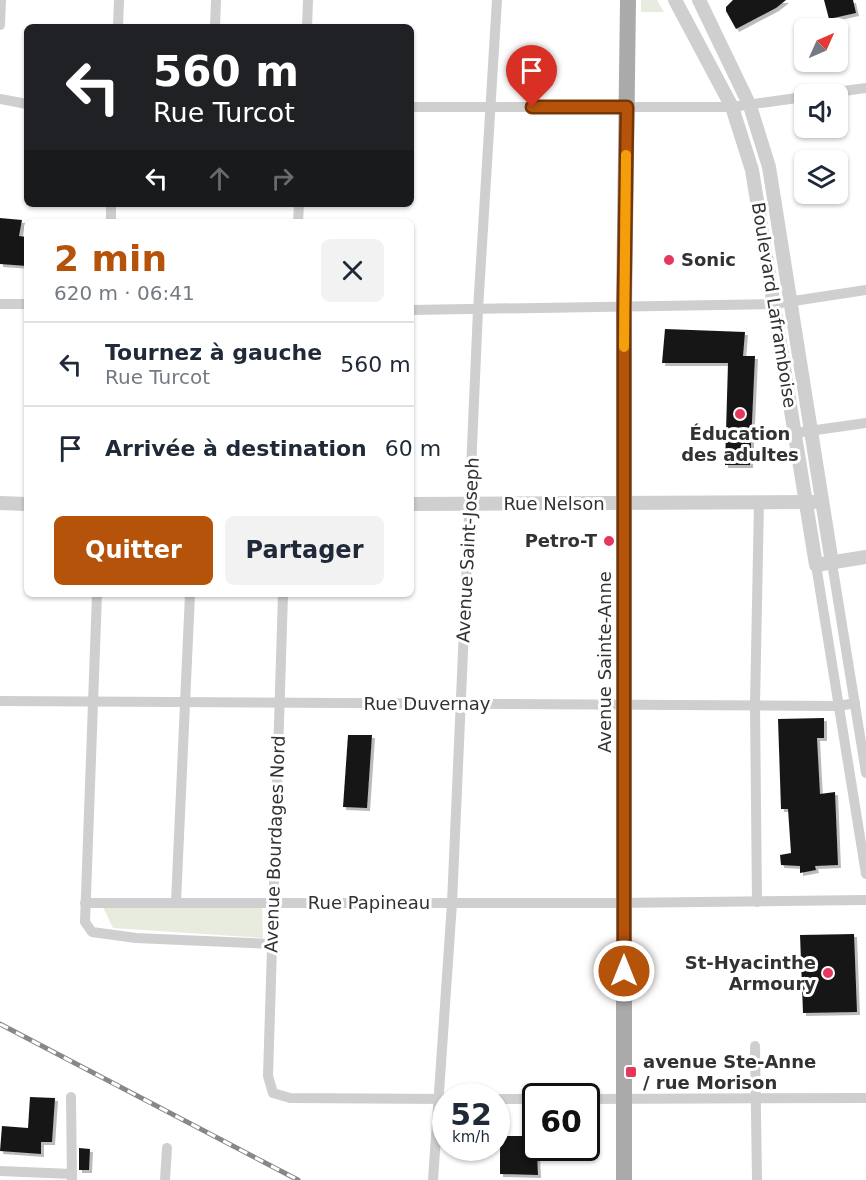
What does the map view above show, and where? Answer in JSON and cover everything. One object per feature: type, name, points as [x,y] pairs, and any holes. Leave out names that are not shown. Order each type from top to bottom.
[{"type":"main road","name":"Avenue Sainte-Anne","points":[[624,1180],[624,308],[628,0]]},
{"type":"street","points":[[0,25],[1,0]]},
{"type":"street","points":[[118,24],[119,0]]},
{"type":"street","points":[[215,24],[216,0]]},
{"type":"street","points":[[307,24],[308,0]]},
{"type":"street","name":"Avenue Saint-Joseph","points":[[442,1083],[478,310],[497,0]]},
{"type":"street","points":[[678,6],[697,0]]},
{"type":"street","name":"Boulevard Laframboise","points":[[697,0],[750,106],[769,166],[866,773]]},
{"type":"street","name":"Boulevard Laframboise","points":[[678,6],[732,107],[752,170],[866,874]]},
{"type":"street","points":[[848,90],[866,88]]},
{"type":"street","points":[[0,99],[24,103]]},
{"type":"street","points":[[414,107],[732,107],[794,99]]},
{"type":"street","points":[[414,310],[774,304],[866,290]]},
{"type":"street","points":[[0,304],[24,304]]},
{"type":"street","points":[[795,433],[866,423]]},
{"type":"street","points":[[757,902],[755,705],[759,502]]},
{"type":"street","name":"Rue Nelson","points":[[414,504],[822,502]]},
{"type":"street","points":[[0,503],[24,504]]},
{"type":"street","points":[[816,565],[866,557]]},
{"type":"street","points":[[97,597],[85,922],[92,932],[136,938],[272,944]]},
{"type":"street","points":[[176,902],[190,597]]},
{"type":"street","name":"Avenue Bourdages Nord","points":[[283,597],[268,1076],[273,1093],[290,1098],[432,1099]]},
{"type":"street","name":"Rue Duvernay","points":[[0,702],[839,706],[855,703]]},
{"type":"street","name":"Rue Papineau","points":[[85,903],[625,903],[866,900]]},
{"type":"street","points":[[755,1046],[757,1180]]},
{"type":"street","points":[[0,1171],[72,1177],[71,1097]]},
{"type":"street","points":[[600,1099],[866,1098]]},
{"type":"street","points":[[165,1180],[167,1148]]},
{"type":"street","name":"Avenue Saint-Joseph","points":[[433,1180],[435,1161]]},
{"type":"shaded area","points":[[641,0],[657,0],[664,12],[641,12]]},
{"type":"shaded area","points":[[262,905],[263,938],[113,928],[103,907]]},
{"type":"building","points":[[733,0],[786,0],[776,8],[736,29],[726,11],[726,7]]},
{"type":"building","points":[[824,0],[853,0],[856,13],[829,18]]},
{"type":"building","points":[[0,218],[22,220],[19,236],[24,237],[24,266],[0,264]]},
{"type":"building","name":"Éducation des adultes","points":[[665,329],[745,332],[743,356],[755,356],[750,465],[725,465],[728,363],[662,363]]},
{"type":"building","points":[[824,718],[824,738],[817,738],[820,794],[835,792],[838,865],[815,866],[816,870],[800,873],[800,866],[781,865],[780,855],[791,853],[788,809],[781,809],[778,719]]},
{"type":"building","points":[[348,735],[372,735],[367,808],[343,807]]},
{"type":"building","name":"St-Hyacinthe Armoury","points":[[854,934],[857,1012],[803,1013],[800,935]]},
{"type":"building","points":[[30,1097],[55,1098],[52,1142],[41,1142],[41,1154],[0,1151],[2,1126],[28,1128]]},
{"type":"building","points":[[510,1136],[522,1136],[522,1161],[537,1161],[538,1175],[500,1174],[500,1161],[510,1161]]},
{"type":"building","points":[[79,1148],[90,1149],[89,1170],[79,1170]]},
{"type":"railway","points":[[0,1024],[298,1180]]},
{"type":"slow traffic","points":[[624,347],[626,155]]},
{"type":"place","name":"Sonic","points":[[669,260]]},
{"type":"place","name":"Éducation des adultes","points":[[740,414]]},
{"type":"place","name":"Petro-T","points":[[609,541]]},
{"type":"place","name":"St-Hyacinthe Armoury","points":[[828,973]]},
{"type":"place","name":"avenue Ste-Anne / rue Morison","points":[[631,1072]]},
{"type":"route","points":[[532,107],[627,107],[624,308],[624,971]]}]
